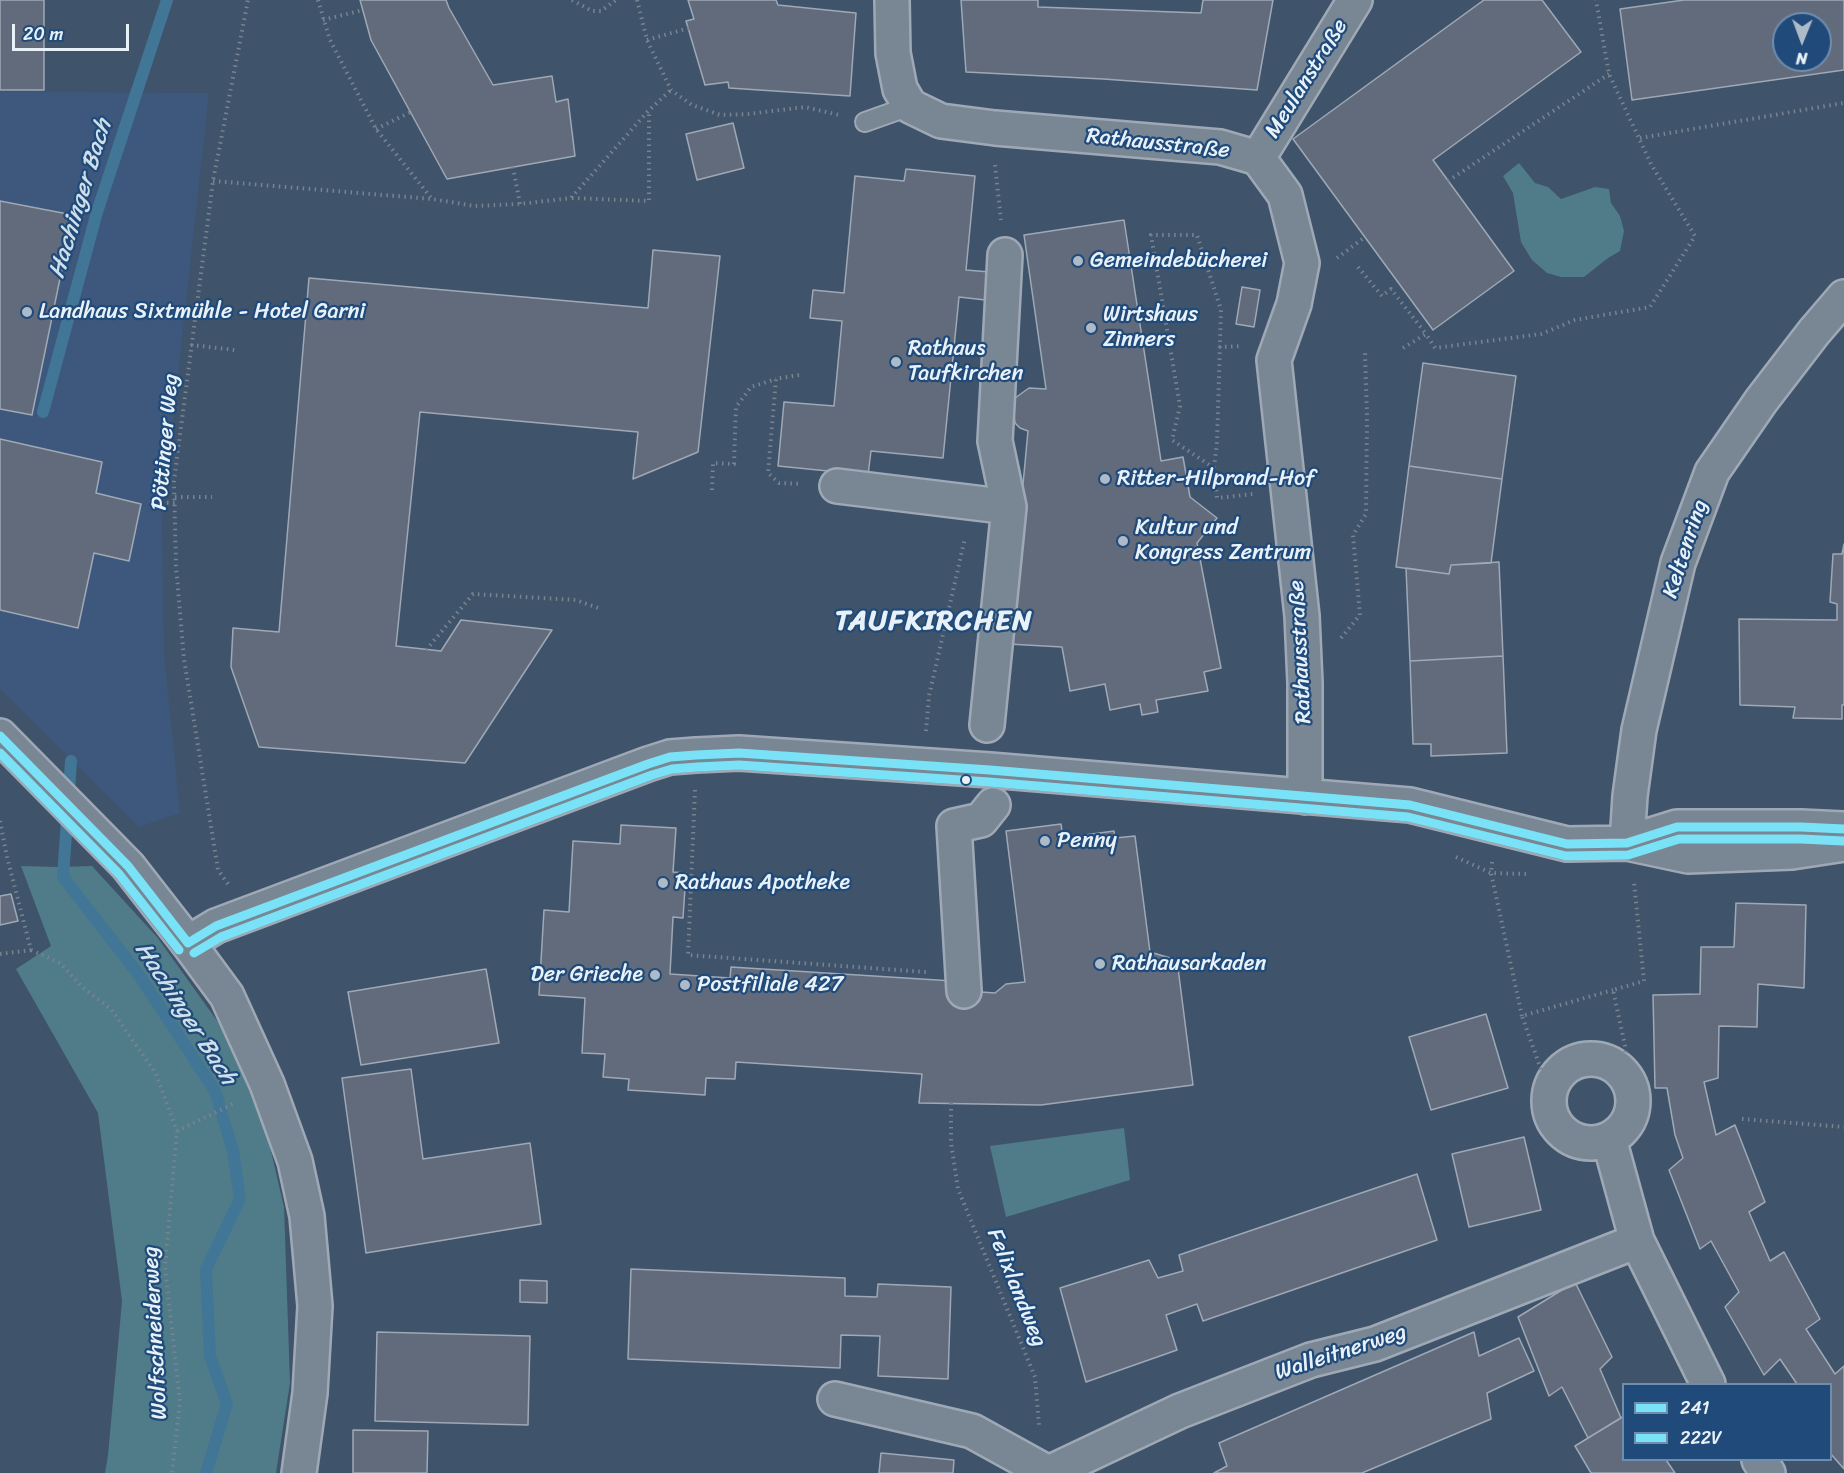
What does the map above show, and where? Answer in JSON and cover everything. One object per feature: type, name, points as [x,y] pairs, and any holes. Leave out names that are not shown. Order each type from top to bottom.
[{"type":"street","points":[[892,0],[893,53],[900,89],[910,106]]},
{"type":"street","name":"Meulanstraße","points":[[1258,158],[1355,0]]},
{"type":"street","name":"Rathausstraße","points":[[910,106],[941,121],[995,128],[1220,147],[1258,158],[1285,195],[1302,262],[1294,304],[1274,360],[1302,616],[1305,683],[1305,797]]},
{"type":"street","points":[[987,725],[1009,507],[995,441],[1005,255]]},
{"type":"street","name":"Keltenring","points":[[1627,843],[1630,796],[1639,730],[1678,563],[1712,472],[1761,401],[1844,297]]},
{"type":"street","points":[[971,514],[978,485],[995,441]]},
{"type":"street","points":[[822,485],[971,514],[1009,507]]},
{"type":"street","points":[[9,746],[128,866],[188,943],[227,996],[267,1084],[295,1161],[307,1216],[315,1306],[310,1393],[299,1473]]},
{"type":"street","points":[[188,943],[216,926],[648,764],[670,758],[696,755],[739,753],[971,768],[1410,805],[1567,844],[1627,843],[1688,856],[1792,852],[1844,844]]},
{"type":"street","points":[[964,983],[954,826],[981,820],[993,805]]},
{"type":"street","points":[[1627,843],[1677,827],[1801,826],[1844,829]]},
{"type":"street","points":[[1584,1059],[1596,1059],[1609,1063],[1619,1070],[1628,1081],[1633,1107],[1629,1120],[1620,1131],[1609,1139],[1596,1143],[1570,1138],[1559,1130],[1548,1105],[1553,1080],[1562,1070],[1584,1059]]},
{"type":"street","points":[[1609,1139],[1637,1241],[1708,1383]]},
{"type":"street","name":"Walleitnerweg","points":[[835,1399],[972,1431],[1048,1473],[1191,1407],[1311,1360],[1376,1344],[1637,1241]]},
{"type":"lane","points":[[865,122],[910,106]]},
{"type":"path","name":"Pöttinger Weg","points":[[248,0],[213,181],[174,481],[176,566],[184,659],[218,870],[249,914]]},
{"type":"path","points":[[318,0],[330,40],[376,129],[432,199]]},
{"type":"path","points":[[572,0],[592,11],[601,11],[616,0]]},
{"type":"path","points":[[637,0],[647,40],[671,90],[692,105],[720,115],[805,107],[865,122]]},
{"type":"path","points":[[1358,267],[1382,296],[1391,290],[1435,348],[1541,334],[1575,320],[1650,307],[1695,236],[1651,164],[1609,74],[1596,0]]},
{"type":"path","points":[[323,20],[363,10]]},
{"type":"path","points":[[647,40],[689,28]]},
{"type":"path","points":[[1448,181],[1609,74]]},
{"type":"path","points":[[571,198],[649,110],[671,90]]},
{"type":"path","points":[[1640,138],[1844,103]]},
{"type":"path","points":[[213,181],[432,199],[474,206],[571,198],[650,201],[649,110]]},
{"type":"path","points":[[376,129],[411,112]]},
{"type":"path","points":[[995,162],[1005,255]]},
{"type":"path","points":[[513,167],[520,204]]},
{"type":"path","points":[[1214,468],[1172,440],[1180,406],[1150,235],[1197,235],[1221,310],[1218,442],[1214,468],[1217,498],[1254,494]]},
{"type":"path","points":[[1403,348],[1426,334]]},
{"type":"path","points":[[192,345],[235,350]]},
{"type":"path","points":[[1219,347],[1240,345],[1245,348]]},
{"type":"path","points":[[1340,640],[1360,615],[1353,535],[1366,514],[1365,352]]},
{"type":"path","points":[[712,490],[713,463],[734,464],[736,407],[751,387],[799,375]]},
{"type":"path","points":[[776,379],[768,473],[779,483],[822,485]]},
{"type":"path","points":[[175,497],[212,497]]},
{"type":"path","points":[[149,502],[175,503]]},
{"type":"path","points":[[927,721],[929,696],[971,514]]},
{"type":"path","points":[[426,650],[473,594],[576,600],[601,609]]},
{"type":"path","points":[[696,755],[688,954],[964,983]]},
{"type":"path","points":[[0,821],[31,950],[0,954]]},
{"type":"path","points":[[1494,825],[1491,873],[1522,1017],[1549,1092]]},
{"type":"path","points":[[1522,1017],[1644,981],[1633,878]]},
{"type":"path","name":"Wolfschneiderweg","points":[[31,950],[60,963],[82,987],[111,1009],[156,1074],[177,1131],[165,1266],[180,1402],[172,1473]]},
{"type":"path","points":[[1613,990],[1626,1050],[1619,1070]]},
{"type":"path","points":[[177,1131],[235,1103]]},
{"type":"path","name":"Felixlandweg","points":[[951,1103],[951,1143],[958,1189],[1035,1377],[1040,1427]]},
{"type":"path","points":[[1742,1119],[1844,1127]]},
{"type":"shaded area","points":[[0,92],[209,93],[162,519],[164,655],[180,813],[139,827],[0,689]]},
{"type":"green space","points":[[1519,163],[1535,183],[1548,187],[1561,199],[1595,187],[1609,189],[1611,203],[1620,216],[1624,231],[1620,251],[1584,277],[1561,277],[1547,273],[1532,260],[1521,242],[1513,193],[1503,176]]},
{"type":"green space","points":[[21,866],[92,866],[157,937],[218,1022],[260,1104],[284,1207],[290,1383],[276,1473],[105,1473],[122,1301],[98,1113],[16,969],[51,946]]},
{"type":"green space","points":[[1124,1128],[1130,1180],[1006,1217],[990,1146]]},
{"type":"building","points":[[0,0],[44,0],[44,90],[0,90]]},
{"type":"building","points":[[360,0],[446,0],[493,85],[552,76],[556,102],[568,99],[575,156],[447,179],[371,40]]},
{"type":"building","points":[[688,0],[776,0],[778,5],[856,13],[850,96],[729,88],[728,82],[705,85],[686,21],[694,19]]},
{"type":"building","points":[[961,0],[1038,0],[1038,7],[1201,13],[1203,0],[1273,0],[1257,90],[966,72]]},
{"type":"building","points":[[1484,0],[1542,0],[1581,52],[1433,160],[1514,271],[1433,330],[1293,139]]},
{"type":"building","points":[[1684,0],[1844,0],[1844,70],[1832,72],[1832,12],[1772,12],[1772,72],[1830,72],[1632,100],[1620,9]]},
{"type":"building","points":[[733,123],[744,168],[697,180],[686,134]]},
{"type":"building","name":"Rathaus Taufkirchen","points":[[906,169],[975,176],[966,270],[990,272],[994,301],[959,297],[943,458],[871,451],[868,475],[778,466],[784,402],[834,406],[842,321],[810,318],[813,290],[844,293],[855,176],[904,181]]},
{"type":"building","name":"Landhaus Sixtmühle - Hotel Garni","points":[[0,201],[73,215],[32,415],[0,409]]},
{"type":"building","name":"Ritter-Hilprand-Hof","points":[[1124,220],[1161,461],[1183,457],[1190,497],[1217,518],[1197,543],[1221,668],[1204,672],[1208,691],[1156,700],[1158,712],[1142,715],[1140,704],[1110,710],[1105,684],[1070,691],[1062,647],[1008,644],[1028,431],[1015,423],[1013,408],[1015,398],[1029,388],[1046,389],[1024,235]]},
{"type":"building","points":[[653,250],[720,256],[698,452],[633,479],[638,432],[420,412],[396,646],[441,651],[461,620],[552,630],[465,763],[259,747],[231,667],[233,628],[279,632],[309,278],[648,308]]},
{"type":"building","points":[[1242,287],[1260,290],[1254,327],[1236,324]]},
{"type":"building","points":[[1423,363],[1516,376],[1502,479],[1409,466]]},
{"type":"building","points":[[0,439],[102,462],[96,493],[141,504],[129,561],[94,553],[78,628],[0,610]]},
{"type":"building","points":[[1409,466],[1502,479],[1491,563],[1451,565],[1449,574],[1396,567]]},
{"type":"building","points":[[1844,544],[1844,705],[1842,705],[1842,719],[1793,718],[1795,707],[1740,705],[1739,619],[1837,620],[1837,604],[1830,602],[1833,554],[1842,554]]},
{"type":"building","points":[[1499,562],[1503,656],[1410,661],[1406,568],[1449,574],[1451,565]]},
{"type":"building","points":[[1503,656],[1507,753],[1431,756],[1431,744],[1413,744],[1410,661]]},
{"type":"building","name":"Rathausarkaden","points":[[1061,824],[1063,838],[1114,831],[1115,838],[1135,836],[1150,952],[1177,960],[1193,1085],[1041,1105],[919,1103],[922,1074],[736,1062],[735,1079],[706,1078],[705,1095],[628,1090],[629,1079],[603,1077],[605,1054],[582,1053],[585,998],[539,995],[544,910],[569,912],[573,841],[620,844],[621,825],[676,828],[673,872],[686,873],[683,918],[673,917],[670,974],[730,978],[731,967],[953,981],[953,990],[995,993],[1006,984],[1025,982],[1006,831]]},
{"type":"building","points":[[11,894],[18,921],[0,925],[0,896]]},
{"type":"building","points":[[1736,903],[1806,905],[1804,988],[1758,984],[1757,1027],[1719,1026],[1718,1078],[1704,1082],[1716,1135],[1735,1125],[1765,1202],[1749,1212],[1770,1261],[1784,1252],[1820,1319],[1806,1329],[1835,1374],[1844,1366],[1844,1469],[1832,1455],[1832,1383],[1796,1383],[1780,1359],[1764,1375],[1725,1307],[1739,1292],[1711,1241],[1700,1249],[1669,1170],[1683,1158],[1675,1135],[1667,1088],[1655,1088],[1653,995],[1700,994],[1701,947],[1734,947]]},
{"type":"building","points":[[486,969],[499,1043],[361,1065],[348,992]]},
{"type":"building","points":[[1486,1014],[1508,1088],[1431,1110],[1409,1037]]},
{"type":"building","points":[[411,1069],[423,1159],[530,1143],[541,1224],[366,1253],[342,1078]]},
{"type":"building","points":[[1524,1137],[1541,1210],[1469,1227],[1452,1154]]},
{"type":"building","points":[[1417,1174],[1437,1240],[1203,1321],[1197,1304],[1166,1315],[1177,1350],[1086,1382],[1060,1288],[1149,1260],[1158,1278],[1183,1271],[1179,1255]]},
{"type":"building","points":[[631,1269],[845,1278],[845,1296],[877,1297],[878,1284],[951,1287],[948,1379],[878,1376],[880,1336],[841,1335],[840,1368],[628,1359]]},
{"type":"building","points":[[520,1280],[547,1281],[547,1303],[520,1302]]},
{"type":"building","points":[[1575,1282],[1612,1357],[1600,1369],[1621,1418],[1588,1438],[1562,1387],[1549,1396],[1518,1317]]},
{"type":"building","points":[[377,1332],[530,1336],[528,1425],[375,1421]]},
{"type":"building","points":[[1474,1332],[1479,1356],[1519,1338],[1534,1371],[1487,1393],[1491,1419],[1362,1473],[1214,1473],[1227,1466],[1219,1443]]},
{"type":"building","points":[[1622,1417],[1622,1461],[1667,1461],[1675,1473],[1591,1473],[1575,1446]]},
{"type":"building","points":[[353,1430],[428,1431],[427,1473],[353,1473]]},
{"type":"building","points":[[881,1453],[954,1460],[953,1473],[879,1473]]},
{"type":"waterway","name":"Hachinger Bach","points":[[43,412],[97,212],[167,0]]},
{"type":"waterway","name":"Hachinger Bach","points":[[71,761],[63,877],[139,975],[215,1091],[233,1151],[240,1199],[206,1269],[210,1356],[227,1404],[206,1473]]},
{"type":"transit line","name":"241","points":[[0,736],[128,866],[188,943]]},
{"type":"transit line","name":"222V","points":[[0,753],[119,874],[179,950]]},
{"type":"transit line","name":"241","points":[[188,943],[216,926],[648,764],[670,757],[696,755],[739,753],[990,770],[1410,805],[1567,844],[1627,843],[1677,827],[1844,829]]},
{"type":"transit line","name":"222V","points":[[194,953],[221,937],[652,775],[672,769],[697,767],[739,765],[989,782],[1408,817],[1566,856],[1628,855],[1679,839],[1843,841]]},
{"type":"place","name":"Gemeindebücherei","points":[[1078,261]]},
{"type":"place","name":"Landhaus Sixtmühle - Hotel Garni","points":[[27,312]]},
{"type":"place","name":"Wirtshaus Zinners","points":[[1091,328]]},
{"type":"place","name":"Rathaus Taufkirchen","points":[[896,362]]},
{"type":"place","name":"Ritter-Hilprand-Hof","points":[[1105,479]]},
{"type":"place","name":"Kultur und Kongress Zentrum","points":[[1123,541]]},
{"type":"place","name":"Penny","points":[[1045,841]]},
{"type":"place","name":"Rathaus Apotheke","points":[[663,883]]},
{"type":"place","name":"Rathausarkaden","points":[[1100,964]]},
{"type":"place","name":"Der Grieche","points":[[655,975]]},
{"type":"place","name":"Postfiliale 427","points":[[685,985]]},
{"type":"district","name":"TAUFKIRCHEN","points":[[934,622]]}]
